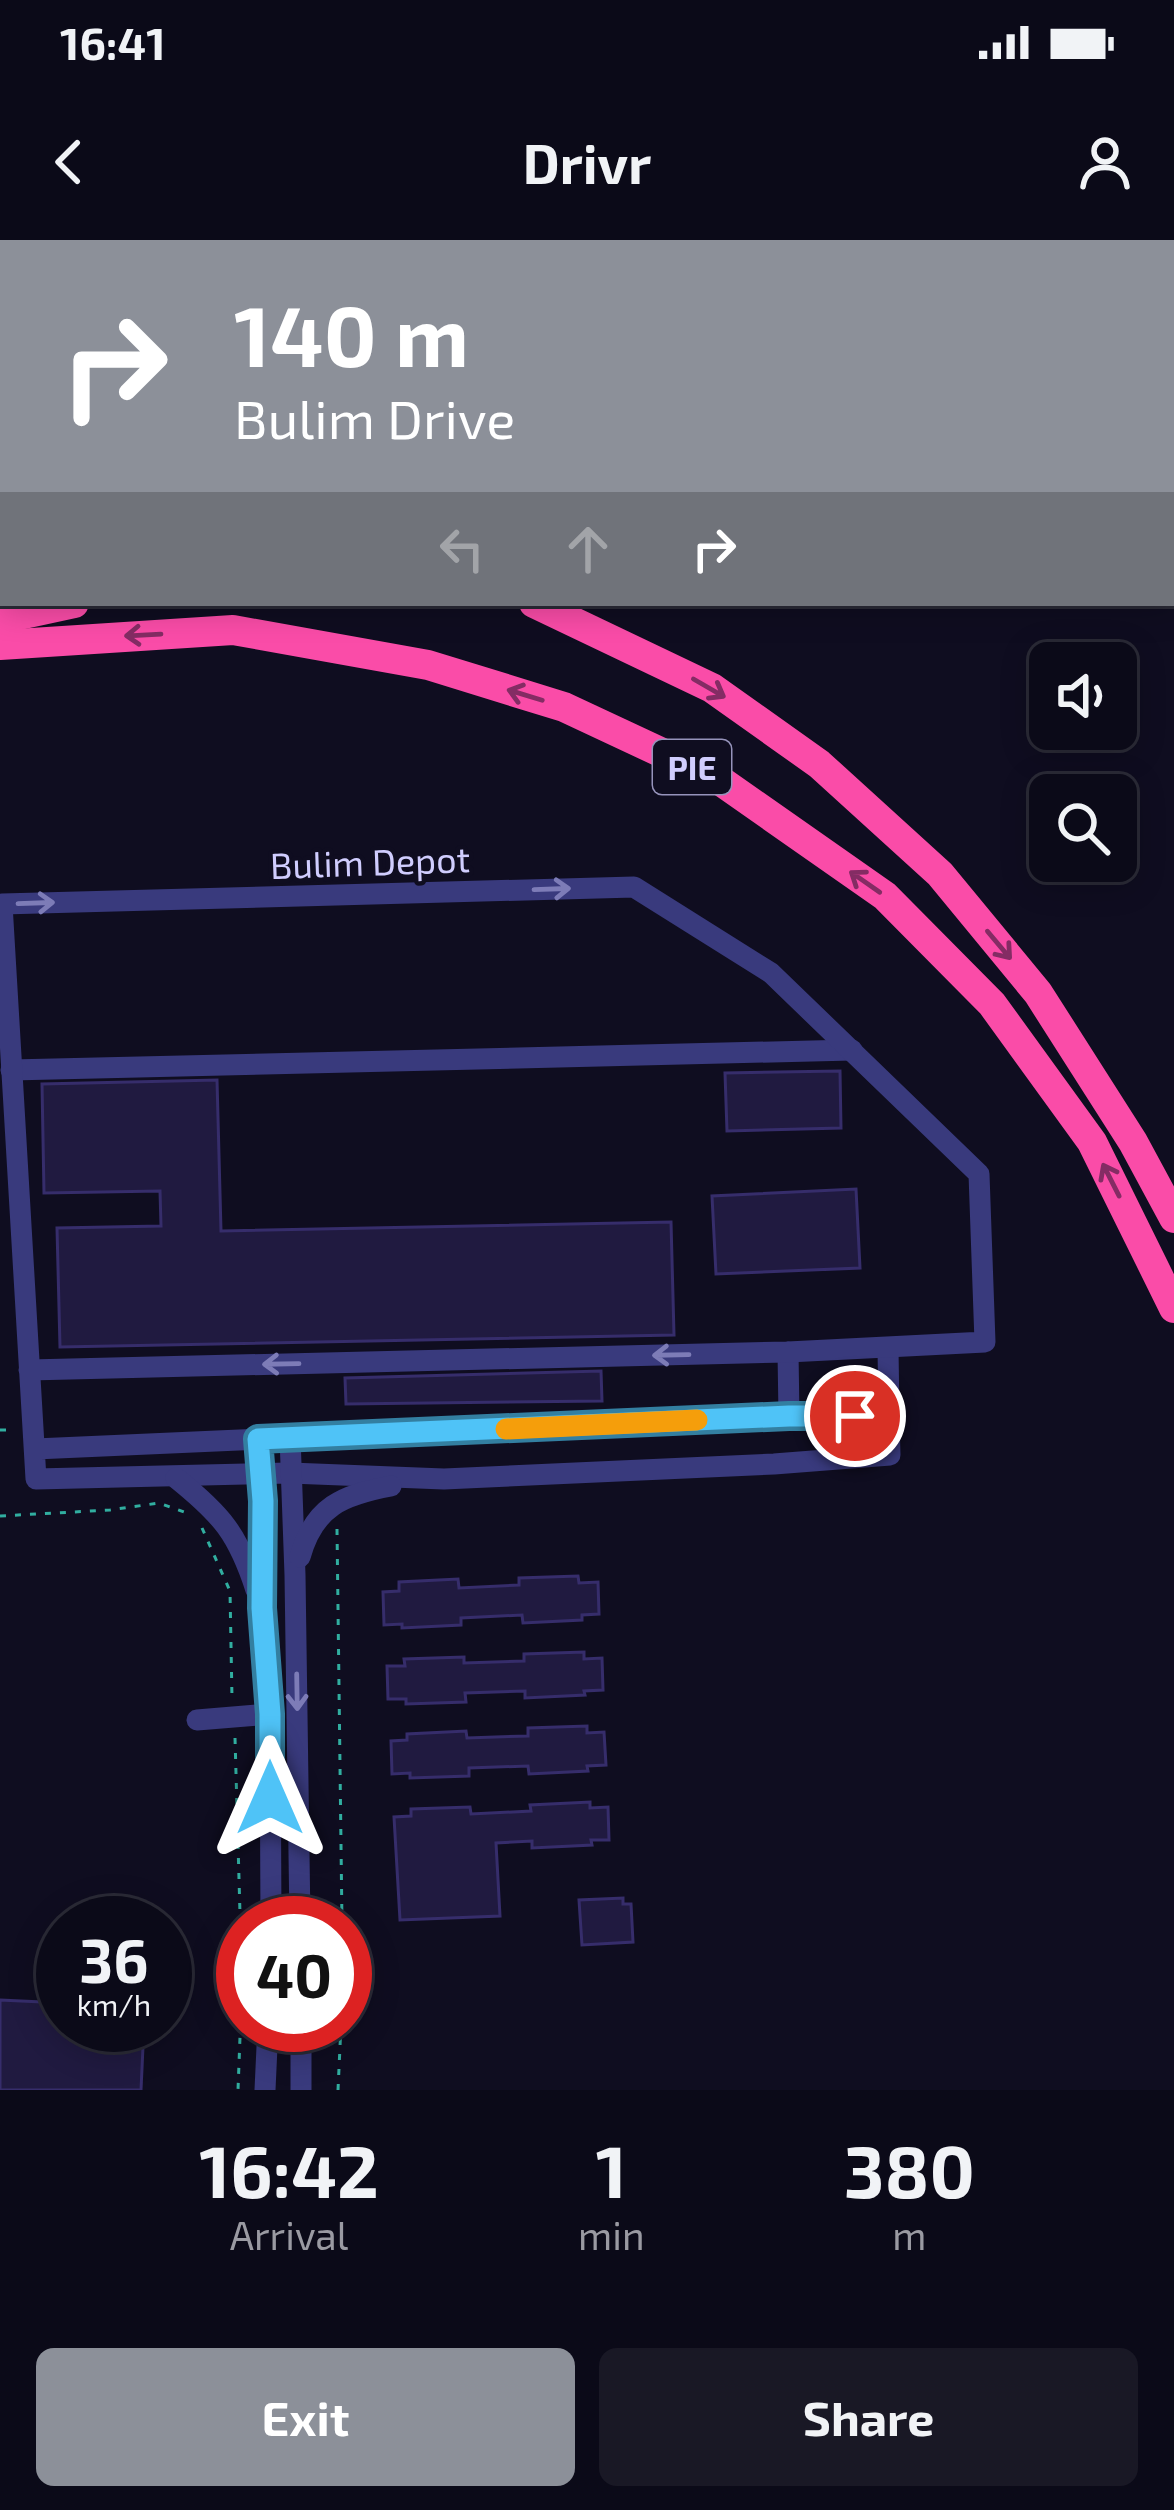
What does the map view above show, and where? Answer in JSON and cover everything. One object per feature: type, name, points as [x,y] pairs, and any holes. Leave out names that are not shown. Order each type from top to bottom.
[{"type":"highway","points":[[0,619],[60,606]]},
{"type":"highway","name":"PIE","points":[[541,606],[712,688],[801,752],[940,874],[1038,993],[1133,1142],[1174,1218]]},
{"type":"highway","name":"PIE","points":[[0,645],[232,630],[428,665],[564,706],[718,779],[885,896],[992,1004],[1092,1142],[1174,1308]]},
{"type":"street","name":"Bulim Depot","points":[[176,1478],[36,1479],[2,904],[634,887],[772,974],[979,1174],[985,1342],[888,1348]]},
{"type":"street","points":[[11,1070],[852,1050]]},
{"type":"street","points":[[29,1370],[888,1348],[890,1455],[444,1479],[290,1473],[176,1478]]},
{"type":"street","points":[[788,1352],[789,1416]]},
{"type":"street","points":[[35,1449],[889,1415]]},
{"type":"street","points":[[290,1437],[300,1896]]},
{"type":"street","points":[[258,1439],[270,1714],[271,1896]]},
{"type":"street","points":[[176,1478],[226,1523],[245,1558],[262,1608]]},
{"type":"street","points":[[295,1575],[316,1520],[352,1494],[444,1479]]},
{"type":"street","points":[[197,1720],[270,1714]]},
{"type":"street","points":[[266,2090],[267,2052]]},
{"type":"street","points":[[301,2052],[301,2090]]},
{"type":"path","points":[[337,1525],[342,1896]]},
{"type":"path","points":[[338,2090],[340,2052]]},
{"type":"building","points":[[840,1071],[841,1128],[727,1131],[725,1073]]},
{"type":"building","points":[[217,1080],[221,1231],[671,1222],[674,1335],[60,1347],[57,1228],[161,1226],[160,1191],[44,1193],[42,1084]]},
{"type":"building","points":[[856,1189],[860,1268],[716,1274],[712,1196]]},
{"type":"building","points":[[601,1371],[602,1401],[346,1404],[345,1378]]},
{"type":"building","points":[[578,1576],[579,1583],[598,1582],[599,1614],[582,1615],[582,1620],[523,1623],[522,1615],[461,1618],[461,1625],[384,1625],[383,1592],[399,1591],[399,1582],[458,1579],[459,1588],[519,1585],[519,1578]]},
{"type":"building","points":[[584,1652],[584,1659],[602,1658],[603,1690],[525,1698],[525,1691],[465,1693],[466,1702],[406,1704],[406,1699],[388,1699],[387,1666],[405,1666],[404,1659],[524,1661],[524,1654]]},
{"type":"building","points":[[587,1726],[587,1733],[604,1732],[606,1765],[587,1766],[588,1771],[529,1774],[528,1766],[469,1768],[469,1776],[392,1774],[391,1741],[407,1740],[407,1734],[466,1731],[467,1738],[528,1736],[528,1728]]},
{"type":"building","points":[[590,1802],[590,1808],[608,1807],[609,1840],[532,1848],[532,1841],[496,1843],[500,1916],[400,1920],[394,1817],[411,1816],[411,1809],[470,1807],[471,1814]]},
{"type":"building","points":[[623,1898],[623,1904],[631,1904],[633,1942],[582,1945],[579,1900]]},
{"type":"building","points":[[0,2000],[36,2002],[36,2052],[143,2052],[141,2090],[0,2090]]},
{"type":"slow traffic","points":[[506,1429],[697,1420]]},
{"type":"route","points":[[270,1798],[258,1439],[855,1416]]}]
